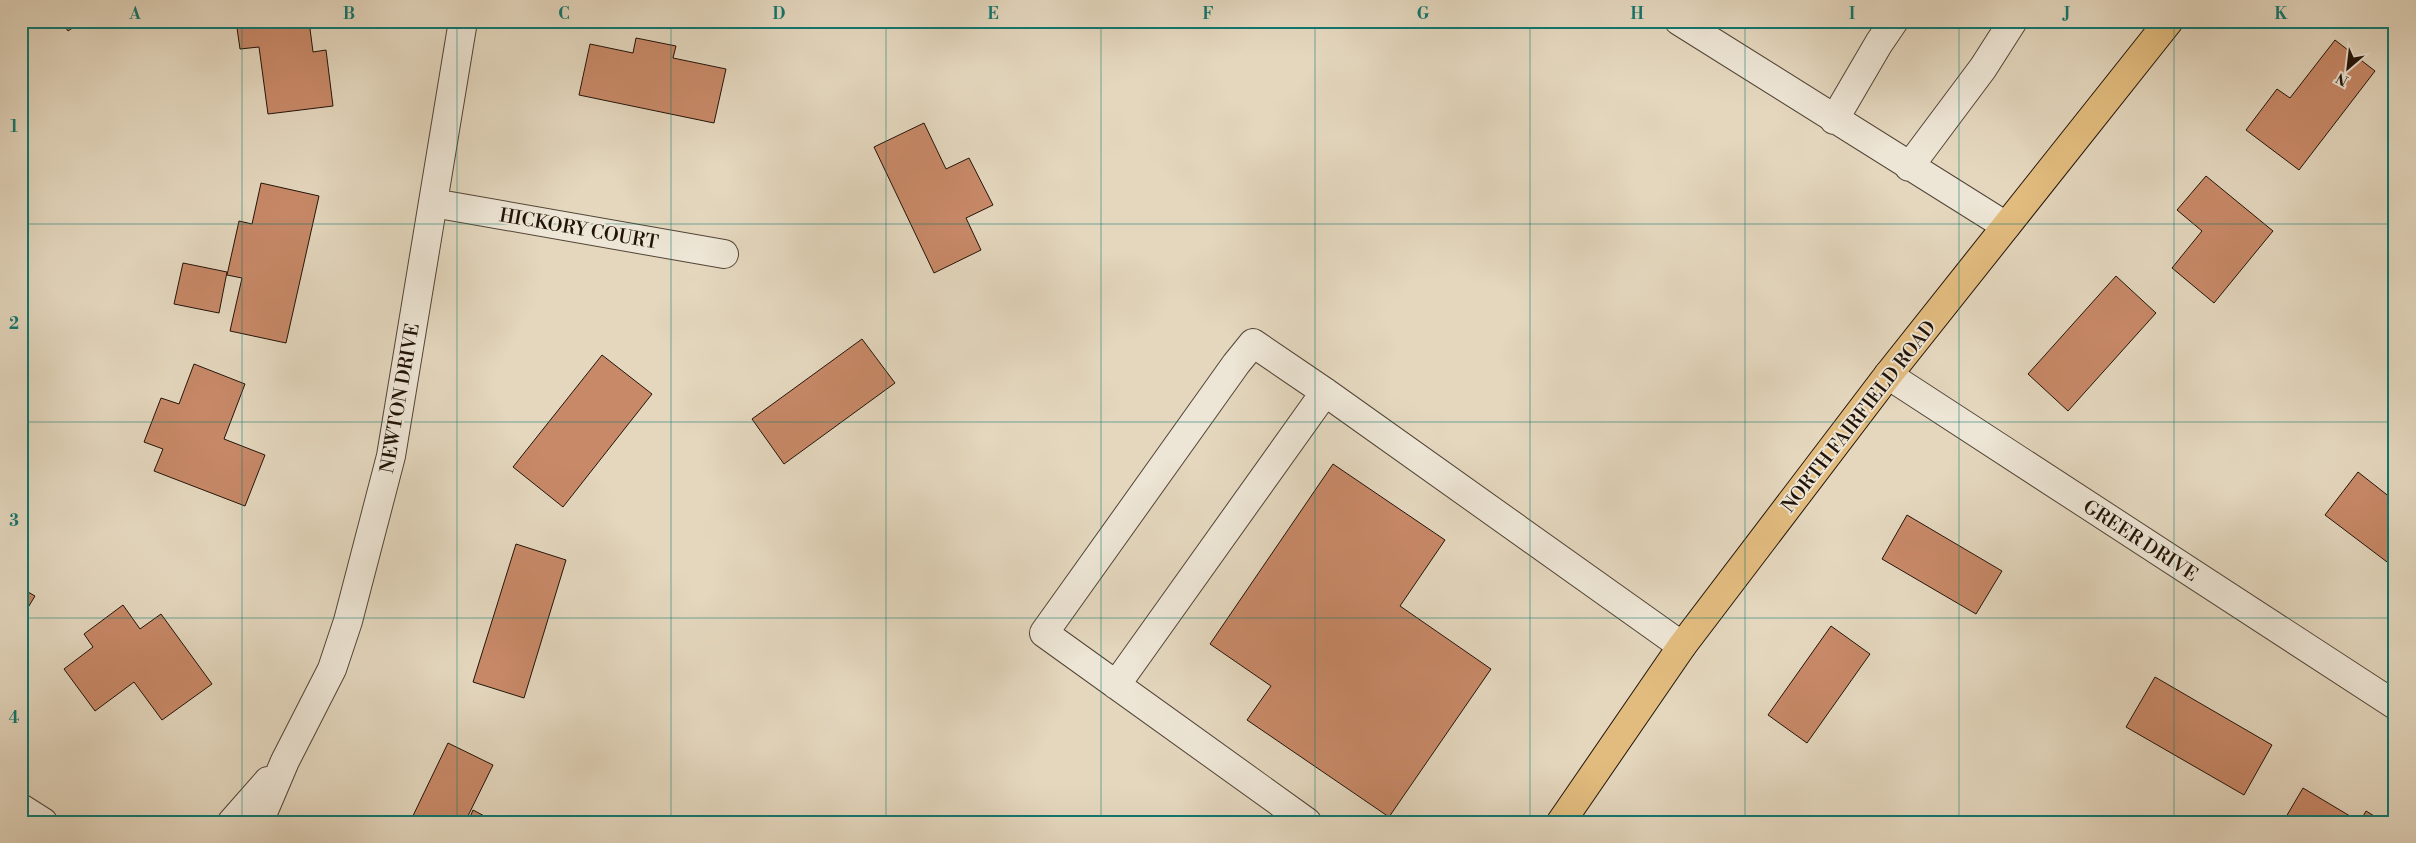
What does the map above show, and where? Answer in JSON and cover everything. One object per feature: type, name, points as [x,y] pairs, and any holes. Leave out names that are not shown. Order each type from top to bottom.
[{"type":"main road","name":"NORTH FAIRFIELD ROAD","points":[[1561,822],[1682,646],[1888,375],[2164,23]]},
{"type":"street","name":"NEWTON DRIVE","points":[[259,822],[285,761],[332,669],[348,621],[391,456],[463,21]]},
{"type":"street","points":[[1679,21],[1834,120],[2006,226]]},
{"type":"street","points":[[1834,120],[1878,43],[1894,21]]},
{"type":"street","points":[[1909,167],[1983,68],[2013,21]]},
{"type":"street","name":"HICKORY COURT","points":[[433,203],[724,254]]},
{"type":"street","points":[[1307,822],[1044,633],[1236,364],[1253,344],[1325,392],[1682,646]]},
{"type":"street","name":"GREER DRIVE","points":[[1888,375],[2395,705]]},
{"type":"street","points":[[1116,685],[1325,392]]},
{"type":"street","name":"NEWTON DRIVE","points":[[232,822],[285,761]]},
{"type":"street","points":[[21,808],[43,822]]},
{"type":"building","points":[[21,21],[39,21],[21,33]]},
{"type":"building","points":[[61,21],[83,21],[68,31]]},
{"type":"building","points":[[236,21],[309,21],[313,52],[326,50],[333,106],[268,114],[259,47],[240,49]]},
{"type":"building","points":[[636,38],[676,46],[673,58],[726,69],[714,123],[579,95],[590,44],[633,53]]},
{"type":"building","points":[[2335,40],[2375,71],[2299,170],[2246,130],[2277,89],[2290,98]]},
{"type":"building","points":[[924,123],[946,169],[969,158],[993,205],[966,218],[981,250],[934,273],[874,147]]},
{"type":"building","points":[[2206,176],[2273,231],[2214,303],[2172,268],[2202,231],[2177,210]]},
{"type":"building","points":[[261,183],[319,196],[286,343],[230,331],[242,278],[227,275],[239,221],[252,224]]},
{"type":"building","points":[[183,263],[227,272],[219,313],[174,304]]},
{"type":"building","points":[[2116,276],[2156,313],[2068,411],[2028,374]]},
{"type":"building","points":[[862,339],[895,383],[784,464],[752,419]]},
{"type":"building","points":[[602,355],[652,394],[563,507],[513,467]]},
{"type":"building","points":[[194,364],[245,384],[224,439],[265,455],[245,506],[154,471],[163,449],[144,442],[161,398],[179,404]]},
{"type":"building","points":[[1333,464],[1445,540],[1400,606],[1491,669],[1389,817],[1247,720],[1271,686],[1210,644]]},
{"type":"building","points":[[2358,472],[2391,498],[2395,492],[2395,568],[2325,515]]},
{"type":"building","points":[[1907,515],[2002,571],[1976,614],[1882,559]]},
{"type":"building","points":[[516,544],[566,560],[524,698],[473,682]]},
{"type":"building","points":[[21,588],[35,596],[21,619]]},
{"type":"building","points":[[123,605],[140,629],[161,614],[212,684],[162,720],[134,682],[95,711],[64,669],[93,647],[84,634]]},
{"type":"building","points":[[1831,626],[1870,654],[1807,743],[1768,715]]},
{"type":"building","points":[[2155,677],[2272,745],[2244,795],[2126,727]]},
{"type":"building","points":[[448,743],[493,765],[465,822],[410,822]]},
{"type":"building","points":[[2303,788],[2360,822],[2283,822]]},
{"type":"building","points":[[473,810],[490,819],[489,822],[468,822]]},
{"type":"building","points":[[2366,811],[2384,822],[2360,822]]}]
